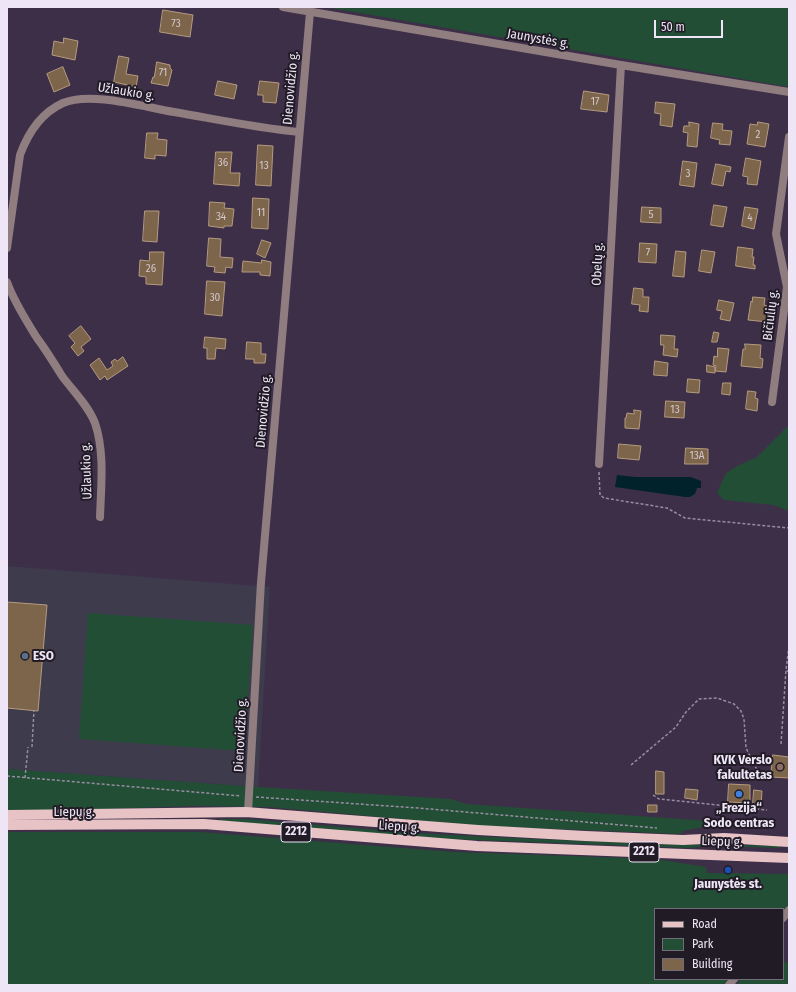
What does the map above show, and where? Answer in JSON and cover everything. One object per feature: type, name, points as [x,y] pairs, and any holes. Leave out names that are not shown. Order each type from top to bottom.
[{"type":"main road","name":"Liepų g.","points":[[7,815],[248,812],[478,830],[684,840],[724,838],[789,842]]},
{"type":"main road","name":"Liepų g.","points":[[7,825],[204,824],[477,846],[789,858]]},
{"type":"street","name":"Jaunystės g.","points":[[283,7],[621,65],[789,92]]},
{"type":"street","name":"Dienovidžio g.","points":[[248,812],[262,582],[310,12]]},
{"type":"street","name":"Obelų g.","points":[[599,464],[621,65]]},
{"type":"street","name":"Užlaukio g.","points":[[7,248],[20,156],[24,144],[33,128],[42,118],[64,103],[81,99],[104,99],[299,132]]},
{"type":"street","name":"Bičiulių g.","points":[[772,402],[787,287],[776,234],[789,137]]},
{"type":"street","name":"Užlaukio g.","points":[[7,282],[12,297],[62,376],[84,405],[94,422],[99,438],[102,462],[100,517]]},
{"type":"path","points":[[599,464],[600,495],[604,498],[667,508],[685,518],[789,528]]},
{"type":"path","points":[[780,744],[789,646]]},
{"type":"path","points":[[631,765],[676,727],[686,712],[699,699],[717,698],[734,704],[741,711],[744,719],[746,748],[756,768],[768,778]]},
{"type":"path","points":[[32,747],[34,710]]},
{"type":"path","points":[[25,778],[28,747]]},
{"type":"path","points":[[7,776],[249,797],[418,808],[658,829]]},
{"type":"path","points":[[653,795],[659,799],[767,810]]},
{"type":"shaded area","points":[[7,566],[270,587],[258,787],[7,769]]},
{"type":"green space","points":[[325,7],[789,7],[789,87]]},
{"type":"green space","points":[[789,425],[789,511],[773,505],[724,500],[717,493],[726,473],[757,457]]},
{"type":"green space","points":[[88,613],[253,625],[244,751],[79,739]]},
{"type":"green space","points":[[7,769],[451,799],[466,804],[710,821],[709,826],[682,831],[681,834],[480,826],[268,807],[194,806],[46,811],[7,810]]},
{"type":"green space","points":[[220,819],[245,819],[416,833],[490,837],[682,845],[704,844],[780,846],[780,848],[708,846],[689,848],[448,839],[220,821]]},
{"type":"green space","points":[[7,832],[200,832],[454,852],[656,859],[706,867],[707,873],[789,874],[789,903],[784,910],[784,908],[654,908],[654,980],[728,980],[724,985],[7,985]]},
{"type":"green space","points":[[784,961],[789,963],[789,985],[736,985],[740,980],[784,980]]},
{"type":"water","points":[[617,475],[635,477],[691,477],[701,481],[701,488],[697,488],[695,494],[690,497],[685,497],[615,487]]},
{"type":"building","points":[[163,10],[193,15],[190,37],[160,32]]},
{"type":"building","points":[[64,38],[78,41],[75,60],[52,55],[54,41],[63,43]]},
{"type":"building","points":[[119,56],[129,58],[126,74],[138,76],[136,87],[114,82]]},
{"type":"building","points":[[157,62],[170,65],[172,70],[168,86],[151,83],[154,77]]},
{"type":"building","points":[[63,67],[70,85],[54,92],[47,74]]},
{"type":"building","points":[[218,81],[237,85],[234,99],[215,95]]},
{"type":"building","points":[[260,81],[279,83],[276,103],[263,102],[263,95],[258,95]]},
{"type":"building","points":[[584,91],[609,95],[607,112],[581,109]]},
{"type":"building","points":[[656,102],[675,104],[672,127],[660,125],[661,114],[655,113]]},
{"type":"building","points":[[689,122],[699,124],[697,147],[687,146],[688,133],[683,132],[684,126],[689,126]]},
{"type":"building","points":[[758,122],[769,124],[765,147],[747,144],[750,124],[757,125]]},
{"type":"building","points":[[713,123],[723,124],[722,130],[732,131],[730,145],[719,144],[720,140],[711,138]]},
{"type":"building","points":[[147,133],[158,133],[157,139],[167,140],[166,156],[155,155],[155,159],[145,158]]},
{"type":"building","points":[[258,145],[273,146],[271,186],[256,185]]},
{"type":"building","points":[[216,152],[232,152],[230,173],[240,173],[239,186],[214,184]]},
{"type":"building","points":[[746,158],[761,161],[757,185],[747,184],[748,177],[743,176]]},
{"type":"building","points":[[683,161],[697,163],[694,187],[680,185]]},
{"type":"building","points":[[716,164],[731,167],[730,172],[726,171],[723,186],[712,184]]},
{"type":"building","points":[[253,198],[269,199],[268,229],[252,228]]},
{"type":"building","points":[[210,202],[225,203],[224,208],[234,209],[232,226],[224,226],[224,228],[209,226]]},
{"type":"building","points":[[714,205],[727,207],[723,227],[711,225]]},
{"type":"building","points":[[642,207],[661,208],[661,223],[641,222]]},
{"type":"building","points":[[745,207],[758,209],[754,229],[742,226]]},
{"type":"building","points":[[145,211],[159,211],[157,242],[143,241]]},
{"type":"building","points":[[209,238],[221,239],[220,257],[233,258],[232,268],[226,267],[225,273],[214,272],[215,267],[207,266]]},
{"type":"building","points":[[262,240],[271,243],[265,258],[257,254]]},
{"type":"building","points":[[640,243],[657,244],[656,263],[639,262]]},
{"type":"building","points":[[738,247],[753,249],[752,257],[754,257],[753,265],[755,265],[755,269],[736,266]]},
{"type":"building","points":[[702,250],[715,252],[711,273],[699,271]]},
{"type":"building","points":[[676,251],[686,252],[684,277],[673,276]]},
{"type":"building","points":[[150,252],[164,252],[162,285],[146,284],[146,277],[139,276],[140,260],[149,261]]},
{"type":"building","points":[[262,260],[271,262],[270,276],[260,275],[260,272],[242,272],[243,261],[261,263]]},
{"type":"building","points":[[207,281],[225,282],[222,316],[205,314]]},
{"type":"building","points":[[634,288],[643,289],[643,297],[649,297],[648,312],[639,311],[640,305],[632,304]]},
{"type":"building","points":[[753,297],[765,298],[764,305],[767,306],[767,312],[770,313],[768,322],[748,320]]},
{"type":"building","points":[[719,300],[734,303],[730,321],[720,319],[722,311],[717,310]]},
{"type":"building","points":[[81,326],[91,339],[81,347],[84,351],[78,356],[71,347],[75,343],[69,336]]},
{"type":"building","points":[[714,332],[719,333],[717,342],[712,342]]},
{"type":"building","points":[[661,335],[675,336],[674,349],[678,349],[677,357],[663,355],[664,345],[661,345]]},
{"type":"building","points":[[205,337],[226,339],[225,349],[216,348],[215,359],[207,359],[207,348],[204,348]]},
{"type":"building","points":[[247,342],[261,343],[261,354],[266,354],[265,363],[254,363],[254,359],[246,359]]},
{"type":"building","points":[[745,344],[761,345],[760,358],[763,359],[762,368],[741,366]]},
{"type":"building","points":[[718,348],[729,349],[726,372],[715,371],[716,366],[713,365],[714,356],[717,357]]},
{"type":"building","points":[[123,357],[128,366],[107,380],[105,376],[100,380],[90,365],[99,358],[107,370],[113,366],[111,362],[115,359],[117,361]]},
{"type":"building","points":[[655,361],[668,363],[667,376],[654,375]]},
{"type":"building","points":[[707,365],[715,367],[715,373],[707,372]]},
{"type":"building","points":[[688,379],[700,380],[699,393],[687,392]]},
{"type":"building","points":[[723,383],[731,383],[730,395],[722,394]]},
{"type":"building","points":[[748,391],[756,392],[755,398],[758,399],[757,411],[746,409]]},
{"type":"building","points":[[666,401],[685,402],[684,418],[665,417]]},
{"type":"building","points":[[634,410],[641,411],[639,429],[625,428],[625,418],[627,413],[634,414]]},
{"type":"building","points":[[619,444],[641,446],[639,460],[618,458]]},
{"type":"building","points":[[686,448],[708,449],[708,464],[685,464]]},
{"type":"building","name":"ESO","points":[[7,602],[47,605],[38,711],[7,708]]},
{"type":"building","name":"KVK Verslo fakultetas","points":[[773,755],[789,757],[789,778],[771,777]]},
{"type":"building","points":[[656,771],[664,772],[664,794],[656,794]]},
{"type":"building","name":"„Frezija“ Sodo centras","points":[[729,784],[750,785],[750,803],[728,802]]},
{"type":"building","points":[[686,789],[698,790],[697,800],[685,798]]},
{"type":"building","points":[[754,790],[762,791],[761,805],[753,804]]},
{"type":"building","points":[[648,805],[657,805],[657,812],[648,812]]},
{"type":"place","name":"ESO","points":[[25,656]]},
{"type":"place","name":"KVK Verslo fakultetas","points":[[780,767]]},
{"type":"place","name":"„Frezija“ Sodo centras","points":[[739,794]]},
{"type":"place","name":"Jaunystės st.","points":[[728,870]]}]
